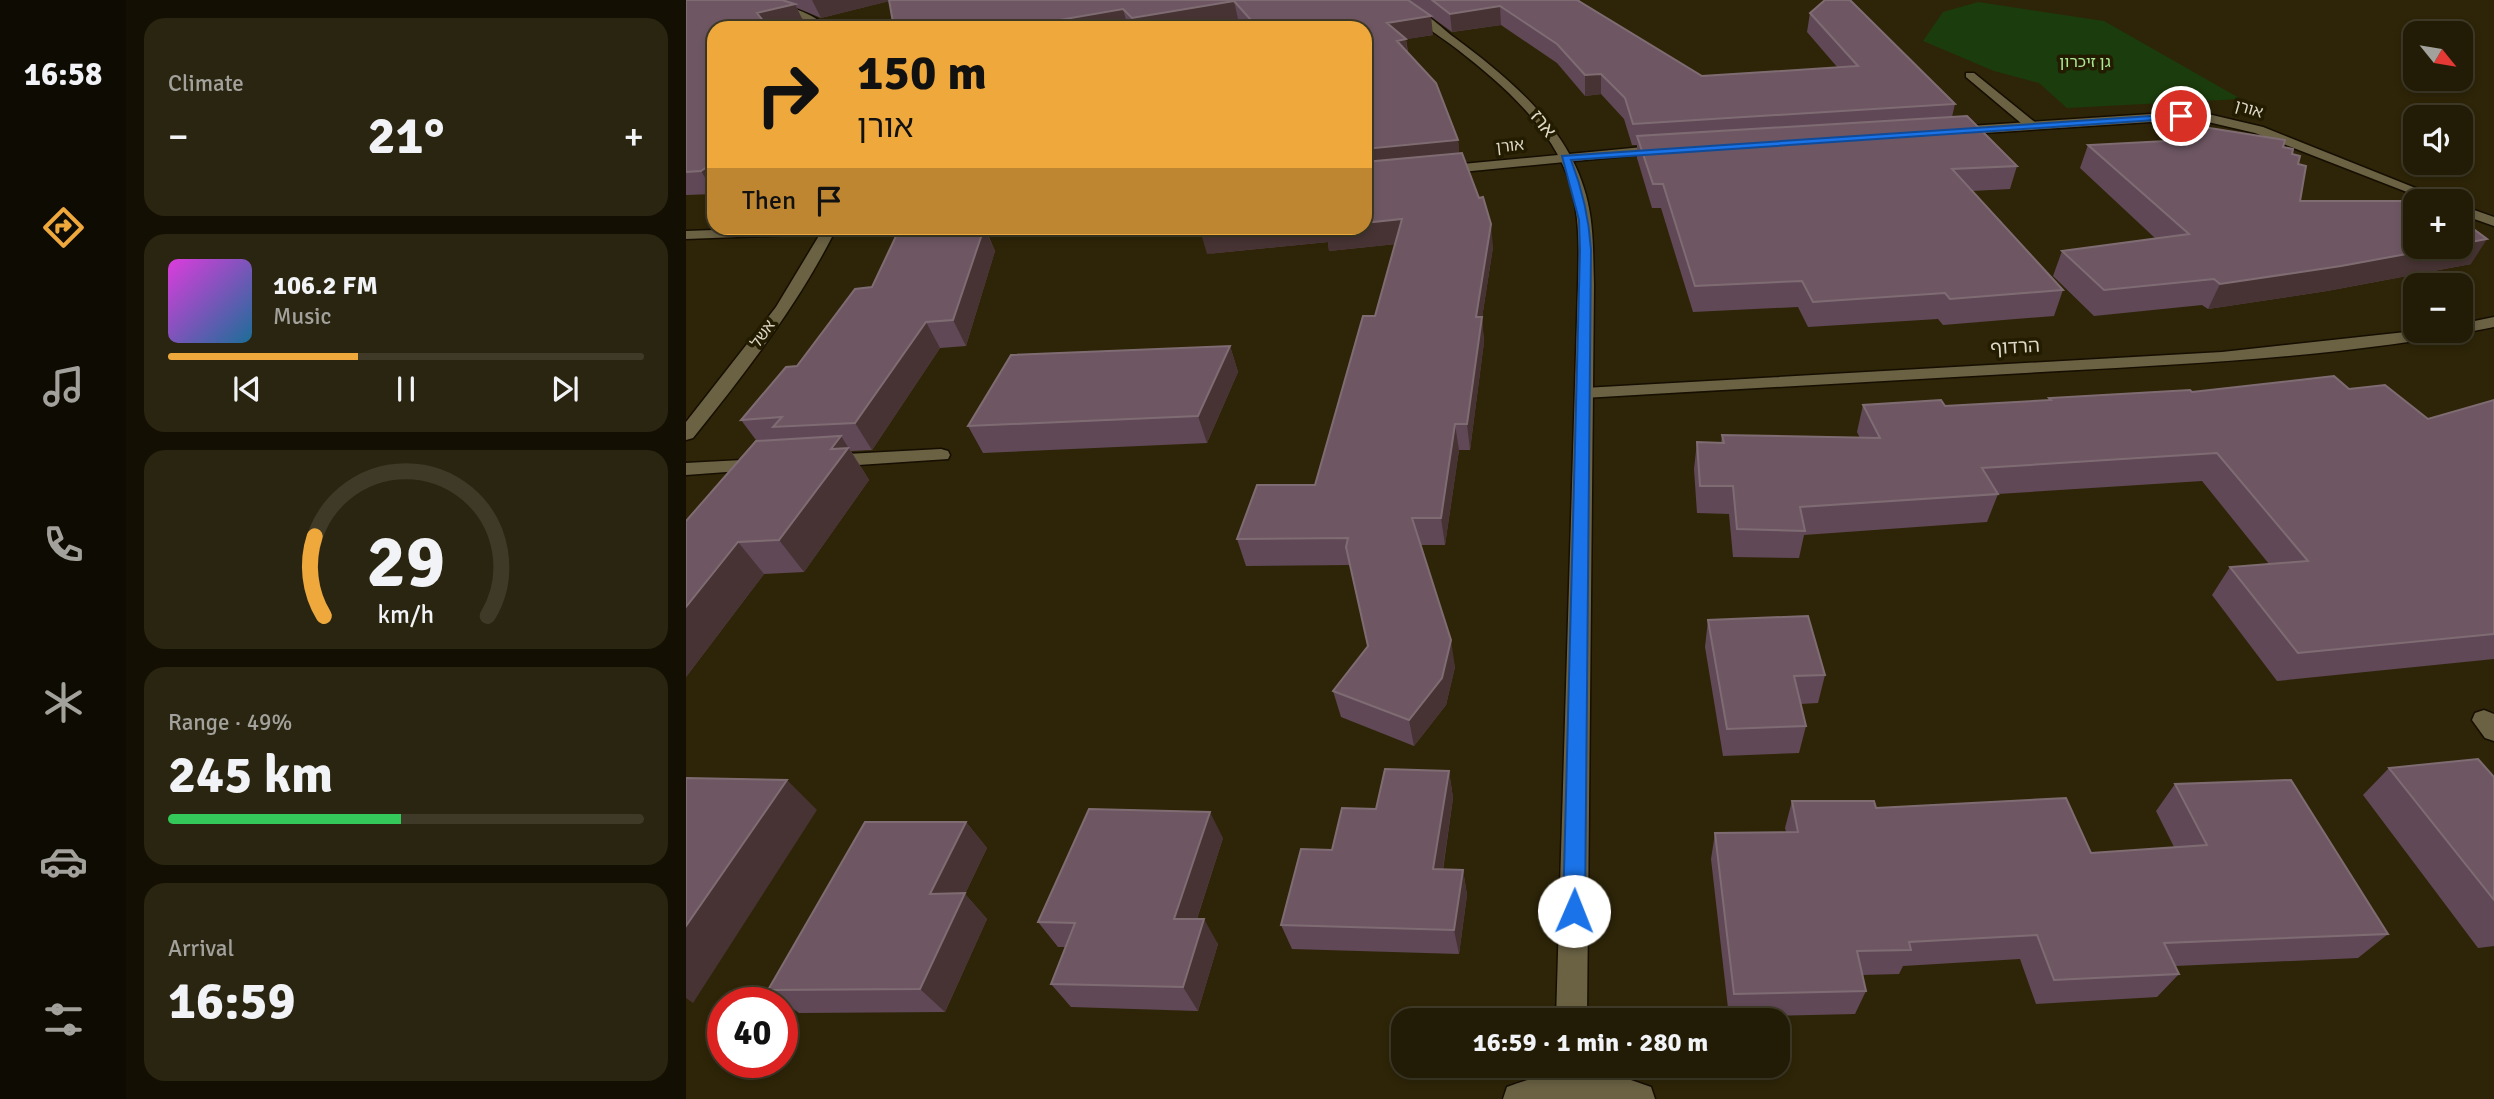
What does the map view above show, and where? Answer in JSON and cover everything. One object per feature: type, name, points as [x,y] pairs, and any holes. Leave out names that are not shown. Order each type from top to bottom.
[{"type":"street","points":[[755,0],[813,21]]},
{"type":"street","name":"ארז","points":[[1397,0],[1465,52],[1530,108],[1547,127],[1572,170],[1584,220],[1584,393],[1572,1008]]},
{"type":"street","points":[[1970,75],[2032,126]]},
{"type":"street","name":"אורן","points":[[1935,132],[2181,116],[2221,120],[2273,135],[2410,189]]},
{"type":"street","name":"אורן","points":[[1421,173],[1685,148]]},
{"type":"street","points":[[2473,214],[2494,222]]},
{"type":"street","points":[[686,235],[707,234]]},
{"type":"street","name":"אשל","points":[[686,434],[759,340],[826,235]]},
{"type":"street","points":[[2473,326],[2494,322]]},
{"type":"street","name":"הרדוף","points":[[1584,393],[2221,357],[2403,337]]},
{"type":"street","points":[[807,462],[942,455]]},
{"type":"street","points":[[686,469],[780,464]]},
{"type":"street","points":[[1518,1099],[1564,1078]]},
{"type":"street","points":[[1580,1078],[1639,1099]]},
{"type":"green space","name":"גן זיכרון","points":[[1978,2],[2104,21],[2241,99],[2067,108],[2039,83],[1994,71],[1923,41],[1943,12]]},
{"type":"building","points":[[686,0],[782,0],[795,4],[757,13],[763,21],[707,21],[707,167],[701,171],[686,172]]},
{"type":"building","points":[[889,0],[1408,0],[1431,16],[1387,23],[1406,39],[1397,41],[1436,83],[1458,140],[1372,148],[1372,21],[1252,21],[1234,1],[1132,18],[1123,9],[1054,21],[893,21]]},
{"type":"building","points":[[1432,0],[1577,0],[1702,76],[1858,66],[1810,13],[1825,0],[1850,0],[1955,104],[1633,124],[1625,98],[1601,74],[1585,75],[1557,44],[1500,6],[1450,14]]},
{"type":"building","points":[[1967,116],[2017,166],[1952,169],[2063,290],[1950,299],[1945,293],[1813,302],[1802,281],[1695,286],[1663,184],[1653,184],[1637,136]]},
{"type":"building","points":[[2191,125],[2285,140],[2283,147],[2293,149],[2292,154],[2300,156],[2298,164],[2306,166],[2300,201],[2403,201],[2403,255],[2220,284],[2214,279],[2104,290],[2062,251],[2189,234],[2088,145],[2185,140]]},
{"type":"building","points":[[1462,153],[1479,198],[1483,197],[1491,224],[1476,317],[1482,317],[1467,424],[1455,424],[1441,518],[1412,518],[1451,640],[1442,678],[1409,720],[1333,691],[1368,646],[1346,547],[1348,538],[1237,539],[1257,485],[1315,485],[1363,316],[1375,316],[1402,219],[1372,222],[1372,161]]},
{"type":"building","points":[[2473,229],[2487,239],[2473,242]]},
{"type":"building","points":[[897,235],[982,235],[953,320],[926,322],[855,423],[773,427],[782,417],[741,420],[786,367],[797,366],[855,289],[872,287]]},
{"type":"building","points":[[1230,346],[1198,416],[968,426],[1011,355]]},
{"type":"building","points":[[2334,376],[2349,389],[2385,385],[2428,419],[2494,400],[2494,634],[2298,653],[2230,567],[2308,561],[2217,453],[1982,468],[1998,494],[1800,507],[1805,531],[1737,529],[1733,486],[1700,486],[1697,442],[1724,443],[1722,435],[1880,438],[1863,405],[1941,400],[1945,406],[2190,390],[2192,392]]},
{"type":"building","points":[[841,436],[831,449],[848,448],[779,540],[738,542],[686,607],[686,521],[756,441]]},
{"type":"building","points":[[1808,616],[1825,675],[1794,676],[1806,726],[1727,729],[1708,620]]},
{"type":"building","points":[[2478,759],[2494,777],[2494,900],[2389,768]]},
{"type":"building","points":[[1385,769],[1449,771],[1433,869],[1463,870],[1454,930],[1281,925],[1301,849],[1332,850],[1342,808],[1376,809]]},
{"type":"building","points":[[686,778],[787,780],[686,926]]},
{"type":"building","points":[[2291,780],[2388,934],[2164,943],[2179,974],[2054,980],[2037,935],[1909,942],[1911,950],[1857,951],[1866,991],[1734,994],[1715,833],[1798,832],[1792,801],[1874,801],[1876,808],[2066,798],[2091,853],[2207,845],[2175,784]]},
{"type":"building","points":[[1089,809],[1210,812],[1174,919],[1204,919],[1183,987],[1051,984],[1075,923],[1038,922]]},
{"type":"building","points":[[865,822],[966,822],[930,894],[965,893],[920,989],[798,990],[798,987],[770,987]]},
{"type":"route","points":[[1574,911],[1586,250],[1579,194],[1572,170],[1565,158],[2181,116]]}]
